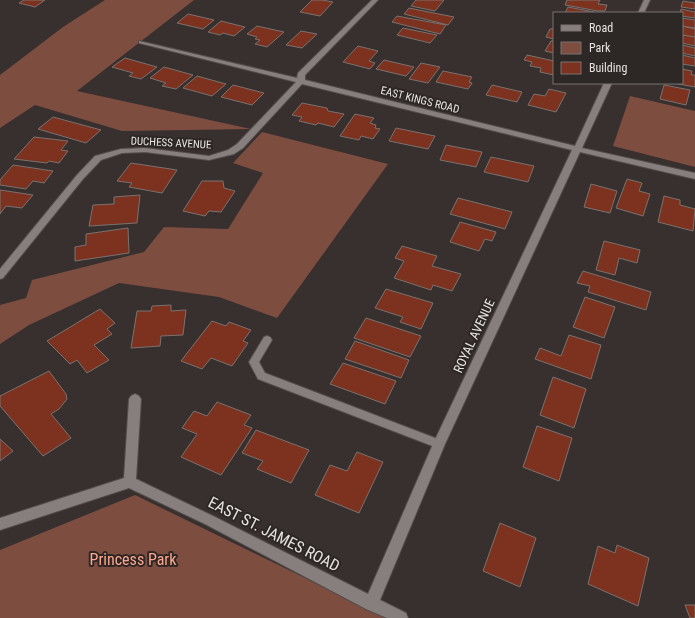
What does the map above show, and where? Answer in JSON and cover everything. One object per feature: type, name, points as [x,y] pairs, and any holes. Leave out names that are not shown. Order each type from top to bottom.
[{"type":"street","name":"DUCHESS AVENUE","points":[[0,276],[80,177],[98,158],[121,151],[145,150],[209,158],[231,152],[240,146],[301,81],[301,75],[376,0]]},
{"type":"street","points":[[641,12],[647,0]]},
{"type":"street","name":"EAST KINGS ROAD","points":[[141,42],[576,149],[695,176]]},
{"type":"street","name":"ROYAL AVENUE","points":[[371,604],[439,444],[608,84]]},
{"type":"street","points":[[0,524],[130,482],[135,399]]},
{"type":"street","name":"EAST ST. JAMES ROAD","points":[[130,482],[209,520],[401,618]]},
{"type":"lane","points":[[267,340],[254,362],[261,376],[439,444]]},
{"type":"green space","points":[[105,0],[194,0],[77,91],[251,129],[122,131],[35,105],[0,128],[0,75],[63,27]]},
{"type":"green space","points":[[630,96],[695,111],[695,167],[613,146]]},
{"type":"green space","points":[[262,132],[388,164],[277,318],[219,297],[119,283],[29,325],[0,344],[0,305],[26,298],[32,280],[144,252],[164,227],[228,229],[263,173],[233,163]]},
{"type":"green space","name":"Princess Park","points":[[135,495],[387,618],[0,618],[0,550]]},
{"type":"building","points":[[24,0],[45,0],[35,7],[19,3]]},
{"type":"building","points":[[312,0],[333,2],[320,16],[300,12]]},
{"type":"building","points":[[416,0],[444,0],[435,11],[411,6]]},
{"type":"building","points":[[567,0],[600,0],[598,4],[607,5],[605,11],[598,11],[565,5]]},
{"type":"building","points":[[683,1],[695,3],[695,9],[681,7]]},
{"type":"building","points":[[568,7],[594,12],[566,12]]},
{"type":"building","points":[[409,8],[454,17],[448,25],[404,14]]},
{"type":"building","points":[[681,9],[695,12],[695,18],[683,16],[683,12],[680,12]]},
{"type":"building","points":[[188,14],[214,20],[203,29],[177,23]]},
{"type":"building","points":[[397,16],[446,25],[440,34],[392,22]]},
{"type":"building","points":[[683,18],[695,20],[695,28],[683,26]]},
{"type":"building","points":[[221,21],[245,27],[234,36],[223,33],[220,35],[208,32]]},
{"type":"building","points":[[257,26],[284,32],[267,47],[255,44],[260,40],[255,39],[257,37],[247,34]]},
{"type":"building","points":[[683,26],[695,29],[695,37],[683,35]]},
{"type":"building","points":[[403,28],[437,35],[430,43],[397,35]]},
{"type":"building","points":[[550,29],[553,29],[553,39],[546,37]]},
{"type":"building","points":[[301,31],[317,34],[302,48],[286,45]]},
{"type":"building","points":[[683,35],[695,37],[695,46],[683,43]]},
{"type":"building","points":[[551,41],[553,41],[553,53],[545,51]]},
{"type":"building","points":[[683,45],[695,48],[695,56],[683,53]]},
{"type":"building","points":[[358,46],[378,51],[369,61],[375,63],[370,69],[343,62]]},
{"type":"building","points":[[527,55],[553,61],[553,75],[540,72],[541,68],[530,66],[532,62],[524,60]]},
{"type":"building","points":[[683,55],[695,58],[695,66],[683,64]]},
{"type":"building","points":[[125,58],[157,67],[141,79],[129,76],[133,73],[112,67]]},
{"type":"building","points":[[384,60],[414,67],[406,76],[376,69]]},
{"type":"building","points":[[421,63],[440,67],[428,83],[409,79]]},
{"type":"building","points":[[164,67],[193,75],[176,89],[162,86],[166,83],[150,78]]},
{"type":"building","points":[[683,69],[692,71],[691,75],[695,75],[695,87],[678,84],[683,84]]},
{"type":"building","points":[[443,71],[472,77],[469,82],[472,83],[468,89],[436,82]]},
{"type":"building","points":[[197,76],[226,84],[212,96],[183,88]]},
{"type":"building","points":[[233,85],[264,93],[252,105],[221,97]]},
{"type":"building","points":[[492,85],[522,92],[517,102],[486,95]]},
{"type":"building","points":[[664,85],[690,90],[686,105],[660,99]]},
{"type":"building","points":[[549,89],[566,93],[556,112],[528,105],[534,94],[545,96]]},
{"type":"building","points":[[302,103],[327,108],[328,111],[344,114],[334,127],[318,123],[316,125],[299,121],[302,117],[292,115]]},
{"type":"building","points":[[355,114],[374,118],[370,123],[376,125],[375,128],[380,129],[373,139],[361,136],[359,140],[340,136]]},
{"type":"building","points":[[53,117],[101,130],[86,143],[38,129]]},
{"type":"building","points":[[396,128],[435,136],[428,149],[389,141]]},
{"type":"building","points":[[34,137],[68,141],[61,150],[68,151],[59,163],[14,159]]},
{"type":"building","points":[[446,145],[482,152],[476,167],[440,160]]},
{"type":"building","points":[[491,157],[534,166],[528,182],[484,172]]},
{"type":"building","points":[[131,163],[177,170],[162,193],[129,187],[132,183],[117,181]]},
{"type":"building","points":[[13,165],[53,171],[44,183],[33,181],[26,189],[0,185],[0,180]]},
{"type":"building","points":[[627,179],[642,183],[639,191],[650,194],[643,216],[616,208]]},
{"type":"building","points":[[202,181],[223,181],[224,188],[235,191],[221,212],[209,211],[205,216],[183,211]]},
{"type":"building","points":[[591,184],[617,191],[610,213],[584,207]]},
{"type":"building","points":[[0,190],[33,195],[22,208],[6,206],[0,214]]},
{"type":"building","points":[[140,195],[137,223],[89,226],[93,205],[114,204],[114,197]]},
{"type":"building","points":[[664,196],[680,200],[680,205],[695,209],[693,231],[658,222]]},
{"type":"building","points":[[458,198],[512,212],[505,229],[450,214]]},
{"type":"building","points":[[460,222],[496,232],[492,241],[485,239],[479,251],[450,242]]},
{"type":"building","points":[[128,228],[129,253],[75,261],[75,247],[86,245],[86,234]]},
{"type":"building","points":[[604,241],[640,250],[637,263],[619,258],[615,275],[596,270]]},
{"type":"building","points":[[402,246],[437,256],[432,266],[461,274],[452,291],[433,285],[431,290],[394,278],[404,261],[395,258]]},
{"type":"building","points":[[583,271],[651,292],[646,310],[588,292],[590,286],[577,283]]},
{"type":"building","points":[[386,289],[433,303],[421,329],[400,322],[403,317],[375,308]]},
{"type":"building","points":[[585,297],[615,307],[604,338],[573,327]]},
{"type":"building","points":[[171,305],[171,311],[186,310],[183,335],[161,336],[160,346],[131,348],[137,311],[151,311],[152,306]]},
{"type":"building","points":[[100,309],[115,323],[107,329],[112,334],[94,345],[109,360],[87,373],[77,360],[70,364],[47,341]]},
{"type":"building","points":[[366,318],[421,336],[410,357],[354,338]]},
{"type":"building","points":[[212,321],[226,326],[229,322],[251,330],[243,341],[248,343],[232,366],[211,358],[202,369],[181,361]]},
{"type":"building","points":[[569,335],[601,345],[591,379],[535,359],[540,348],[561,356]]},
{"type":"building","points":[[355,341],[409,360],[401,378],[345,359]]},
{"type":"building","points":[[343,363],[396,381],[385,404],[330,384]]},
{"type":"building","points":[[49,371],[66,394],[67,399],[59,409],[51,414],[71,438],[43,456],[0,406],[0,396]]},
{"type":"building","points":[[553,377],[586,389],[574,428],[540,415]]},
{"type":"building","points":[[217,402],[251,415],[244,425],[252,428],[221,475],[181,457],[197,434],[182,428],[194,411],[207,416]]},
{"type":"building","points":[[537,426],[572,438],[559,481],[523,467]]},
{"type":"building","points":[[256,430],[309,450],[291,483],[257,469],[263,461],[242,453]]},
{"type":"building","points":[[0,439],[13,451],[0,461]]},
{"type":"building","points":[[357,452],[383,462],[359,513],[315,495],[330,465],[347,471]]},
{"type":"building","points":[[500,523],[536,538],[520,587],[483,571]]},
{"type":"building","points":[[617,545],[649,558],[638,606],[588,584],[598,546],[615,553]]},
{"type":"building","points":[[685,605],[695,605],[695,618],[690,618]]}]
